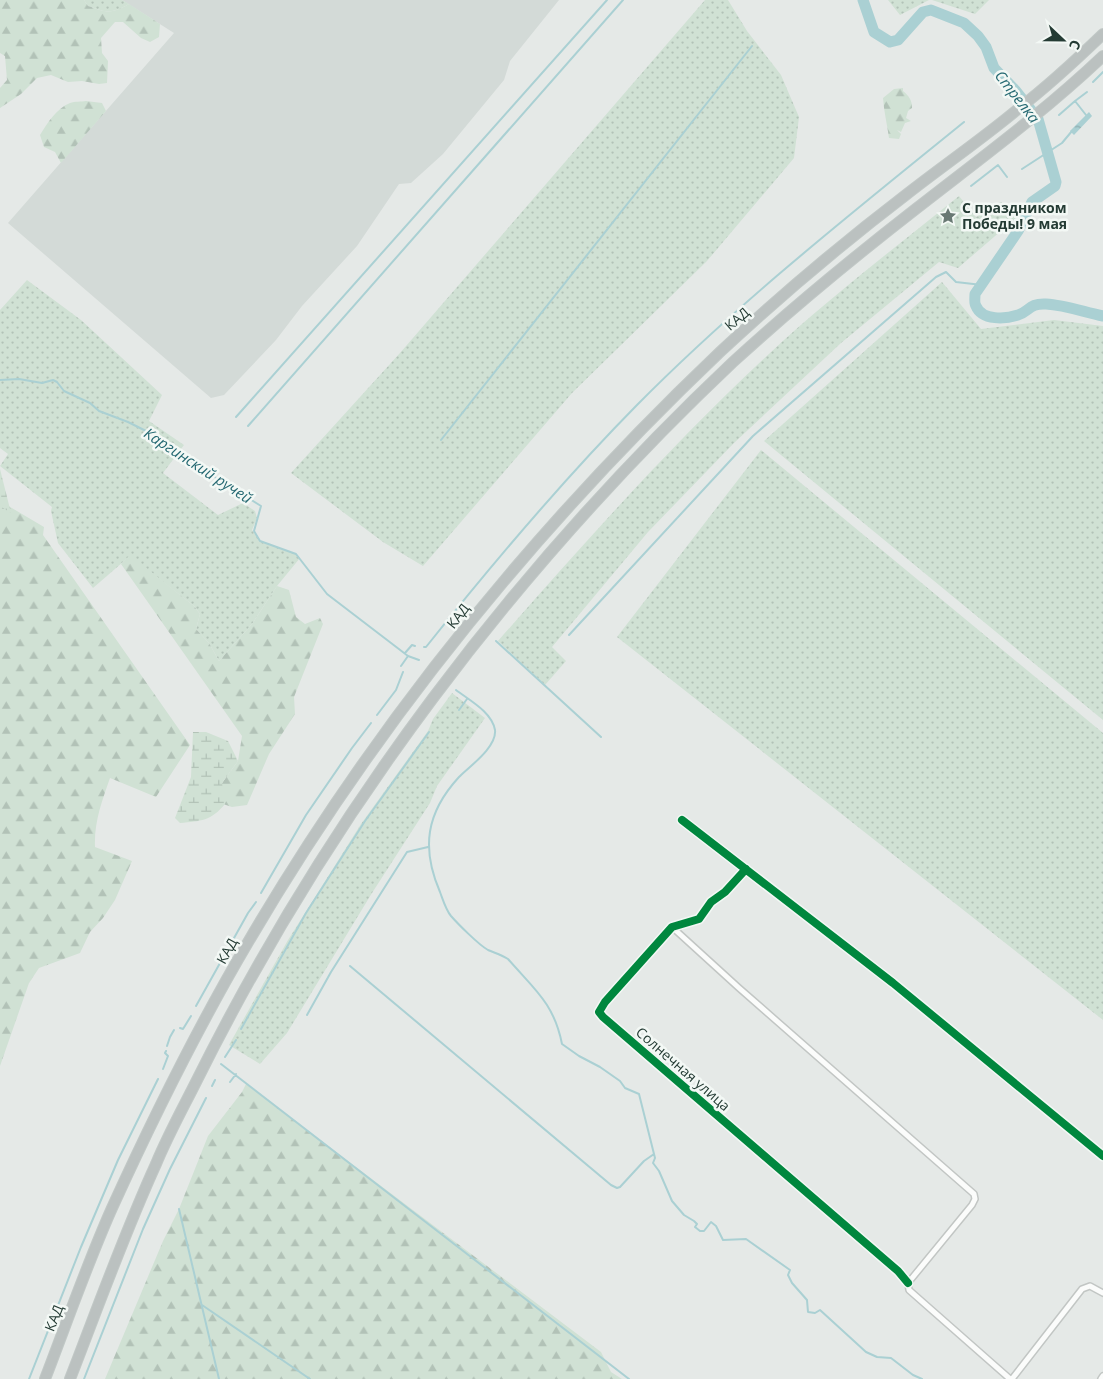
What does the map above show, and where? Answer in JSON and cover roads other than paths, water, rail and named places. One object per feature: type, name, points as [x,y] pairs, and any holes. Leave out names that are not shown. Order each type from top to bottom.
[{"type":"highway","name":"КАД","points":[[45,1379],[111,1212],[197,1034],[246,945],[302,854],[347,786],[426,679],[482,608],[575,499],[717,355],[830,256],[906,195],[1018,110],[1103,34]]},
{"type":"highway","points":[[70,1379],[118,1252],[157,1161],[228,1018],[282,924],[338,833],[439,688],[554,548],[673,421],[736,360],[834,274],[1020,129],[1103,56]]},
{"type":"street","points":[[682,820],[893,984],[1103,1156]]},
{"type":"street","points":[[672,927],[699,919],[711,902],[725,892],[746,869]]},
{"type":"street","points":[[672,927],[974,1194],[975,1199],[972,1205],[908,1282],[909,1290],[1011,1379],[1082,1289],[1090,1286],[1103,1293]]},
{"type":"street","name":"Солнечная улица","points":[[672,927],[605,1002],[599,1012],[908,1282]]},
{"type":"water","points":[[1089,112],[1092,116],[1074,135],[1070,131]]},
{"type":"waterway","points":[[236,417],[607,0]]},
{"type":"waterway","points":[[248,426],[623,0]]},
{"type":"waterway","name":"Стрелка","points":[[863,0],[874,32],[890,42],[898,40],[923,12],[931,10],[964,23],[978,36],[986,47],[994,68],[1015,90],[1038,119],[1056,182],[1055,186],[1032,202],[1018,231],[975,294],[975,303],[979,311],[995,318],[1007,317],[1022,314],[1033,306],[1046,304],[1103,316]]},
{"type":"waterway","points":[[441,440],[752,46]]},
{"type":"waterway","points":[[1093,82],[1103,72]]},
{"type":"waterway","points":[[1086,115],[1075,101],[1087,92]]},
{"type":"waterway","points":[[1059,115],[1075,101]]},
{"type":"waterway","points":[[424,647],[426,647],[555,493],[609,434],[676,367],[715,330],[797,259],[964,122]]},
{"type":"waterway","name":"Стрелка","points":[[1022,169],[1062,143],[1072,131]]},
{"type":"waterway","points":[[971,186],[998,165],[1007,177]]},
{"type":"waterway","points":[[569,635],[753,436],[936,277],[946,272],[956,282],[982,285]]},
{"type":"waterway","name":"Каргинский ручей","points":[[0,380],[19,379],[42,383],[53,380],[64,391],[90,403],[99,411],[148,432],[165,446],[261,506],[254,531],[260,541],[296,554],[327,594],[408,656],[419,660]]},
{"type":"waterway","points":[[496,641],[601,737]]},
{"type":"waterway","points":[[405,653],[412,645],[415,646]]},
{"type":"waterway","points":[[401,666],[408,656]]},
{"type":"waterway","points":[[377,715],[396,690],[403,672]]},
{"type":"waterway","name":"Каргинский ручей","points":[[456,690],[485,712],[495,730],[492,743],[448,790],[433,818],[429,846],[430,861],[449,914],[484,947],[508,959],[542,997],[554,1018],[562,1044],[600,1067],[620,1081],[625,1088],[639,1094],[655,1158],[653,1163],[659,1171],[672,1201],[684,1215],[697,1224],[695,1227],[700,1231],[704,1231],[711,1222],[716,1226],[723,1240],[746,1239],[790,1270],[788,1275],[792,1283],[807,1300],[808,1312],[815,1313],[820,1310],[866,1352],[877,1357],[891,1358],[913,1375],[922,1379]]},
{"type":"waterway","points":[[459,710],[467,699]]},
{"type":"waterway","points":[[261,893],[306,815],[371,723]]},
{"type":"waterway","points":[[241,1029],[306,913],[365,821],[429,732]]},
{"type":"waterway","points":[[307,1015],[331,972],[407,852],[428,847]]},
{"type":"waterway","points":[[196,1006],[256,902]]},
{"type":"waterway","points":[[350,966],[611,1185],[617,1188],[620,1187],[644,1161],[654,1154]]},
{"type":"waterway","points":[[180,1028],[183,1029],[191,1016]]},
{"type":"waterway","points":[[167,1046],[174,1030]]},
{"type":"waterway","points":[[225,1057],[236,1040]]},
{"type":"waterway","points":[[163,1069],[168,1056],[165,1053],[166,1051]]},
{"type":"waterway","points":[[221,1064],[629,1379]]},
{"type":"waterway","points":[[230,1082],[236,1074]]},
{"type":"waterway","points":[[29,1379],[81,1247],[118,1160],[158,1079]]},
{"type":"waterway","points":[[212,1086],[215,1080]]},
{"type":"waterway","points":[[84,1379],[143,1229],[170,1169],[206,1098]]},
{"type":"waterway","points":[[179,1209],[219,1379]]},
{"type":"waterway","points":[[202,1305],[310,1379]]},
{"type":"place","name":"С праздником Победы! 9 мая","points":[[948,216]]}]
